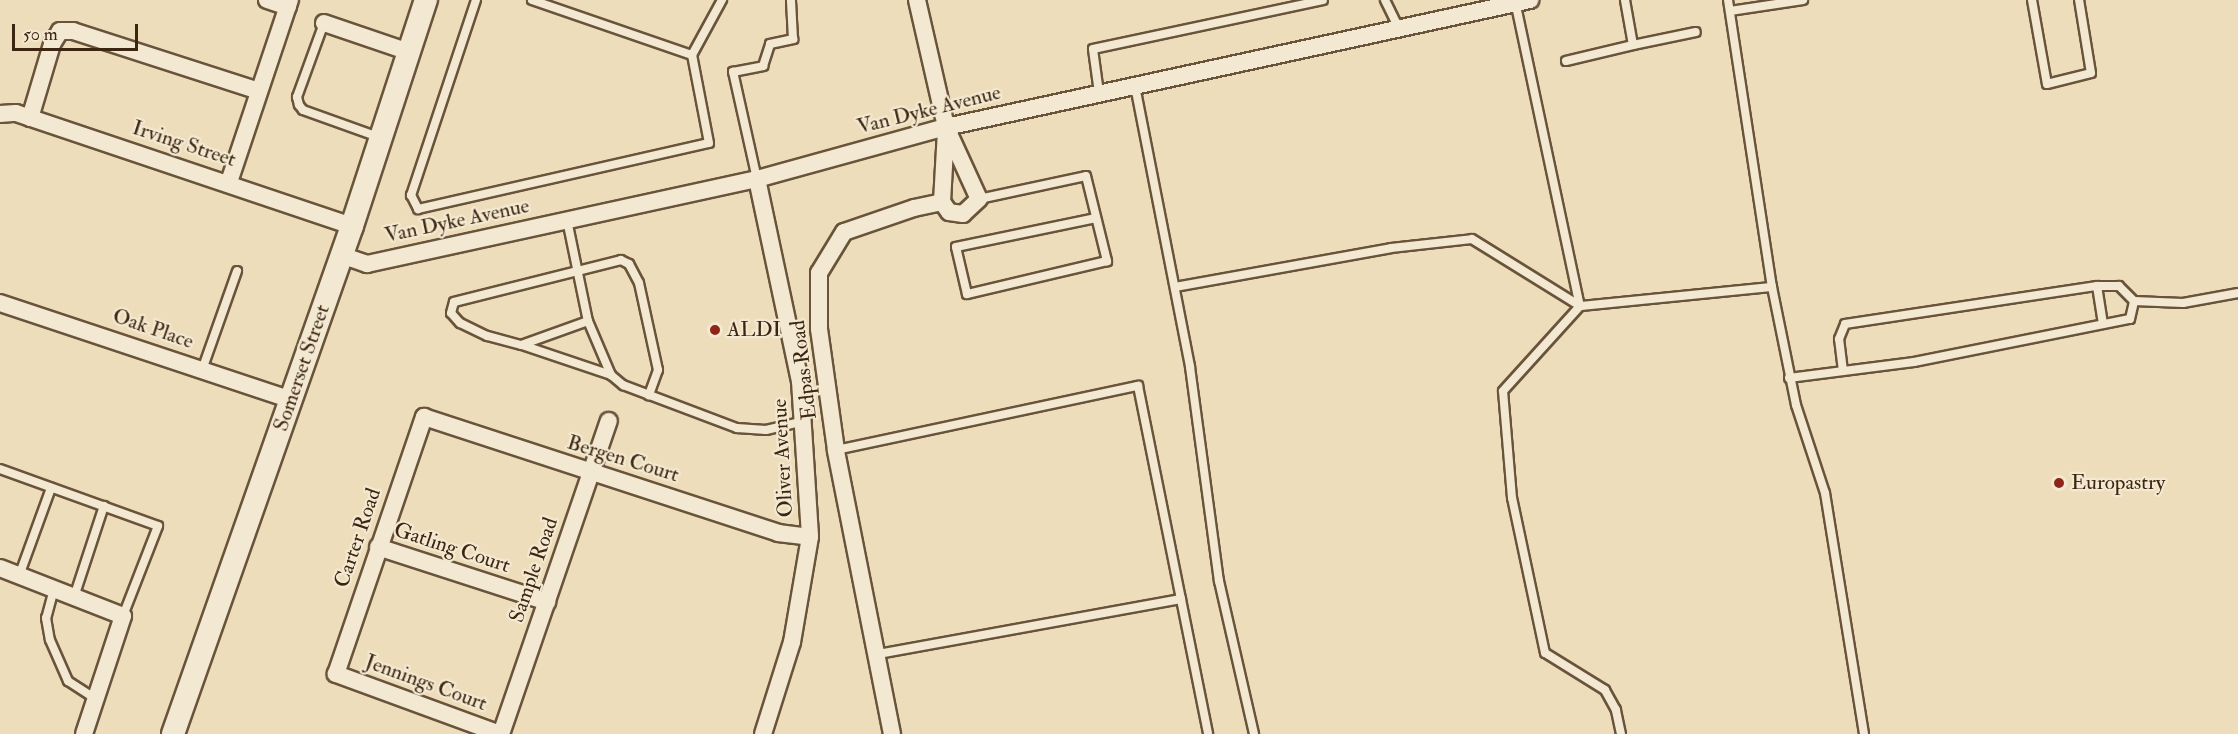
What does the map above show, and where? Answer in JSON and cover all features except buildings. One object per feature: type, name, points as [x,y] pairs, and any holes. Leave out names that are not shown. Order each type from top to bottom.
[{"type":"main road","name":"Somerset Street","points":[[173,734],[352,226],[426,0]]},
{"type":"street","points":[[229,182],[289,3],[267,0]]},
{"type":"street","points":[[917,0],[946,127],[979,199],[963,214],[949,212],[942,202],[946,127]]},
{"type":"street","name":"Van Dyke Avenue","points":[[341,255],[367,264],[757,178],[946,127],[1520,1]]},
{"type":"street","points":[[324,23],[409,52]]},
{"type":"street","points":[[30,118],[52,44],[60,31],[73,31],[259,92]]},
{"type":"street","name":"Irving Street","points":[[0,114],[30,118],[229,182],[352,226]]},
{"type":"street","name":"Oliver Avenue","points":[[757,178],[801,381],[810,537],[792,642],[763,734]]},
{"type":"street","name":"Edpas Road","points":[[892,734],[836,450],[819,329],[819,273],[844,232],[914,208],[942,202]]},
{"type":"street","name":"Oak Place","points":[[0,303],[291,400]]},
{"type":"street","name":"Bergen Court","points":[[424,417],[778,533],[810,537]]},
{"type":"street","name":"Carter Road","points":[[336,674],[424,417]]},
{"type":"street","name":"Sample Road","points":[[501,734],[609,421]]},
{"type":"street","name":"Gatling Court","points":[[378,547],[547,602]]},
{"type":"street","points":[[0,568],[123,616],[84,734]]},
{"type":"street","name":"Jennings Court","points":[[336,674],[501,734]]},
{"type":"lane","points":[[476,0],[411,195],[418,209],[709,143],[692,55],[722,0]]},
{"type":"lane","points":[[532,0],[692,55]]},
{"type":"lane","points":[[757,178],[733,72],[763,66],[770,44],[792,39],[791,0]]},
{"type":"lane","points":[[1099,93],[1093,49],[1323,0]]},
{"type":"lane","points":[[1385,0],[1399,29]]},
{"type":"lane","points":[[1625,0],[1633,45]]},
{"type":"lane","points":[[1728,0],[1772,287],[1789,378],[1826,493],[1864,734]]},
{"type":"lane","points":[[1730,11],[1803,0]]},
{"type":"lane","points":[[2032,0],[2047,84],[2091,73],[2079,0]]},
{"type":"lane","points":[[1520,1],[1580,306]]},
{"type":"lane","points":[[324,23],[297,97],[298,105],[303,110],[381,138]]},
{"type":"lane","points":[[1566,61],[1696,32]]},
{"type":"lane","points":[[1135,86],[1175,287],[1219,581],[1254,734]]},
{"type":"lane","points":[[979,199],[1086,176],[1107,261],[967,294],[956,247],[1096,218]]},
{"type":"lane","points":[[567,220],[588,321],[611,375]]},
{"type":"lane","points":[[1175,287],[1391,248],[1472,239],[1580,306],[1772,287]]},
{"type":"lane","points":[[649,395],[658,370],[639,283],[629,264],[621,260],[454,302],[451,313],[460,322],[487,336],[611,375],[623,385],[649,395],[737,428],[766,430],[804,421]]},
{"type":"lane","points":[[202,370],[237,271]]},
{"type":"lane","points":[[2097,286],[2103,324]]},
{"type":"lane","points":[[1843,371],[1839,339],[1845,324],[2097,286],[2119,286],[2134,302],[2183,303],[2238,293]]},
{"type":"lane","points":[[1789,378],[1914,362],[2130,319],[2134,302]]},
{"type":"lane","points":[[1580,306],[1503,391],[1512,498],[1545,653],[1605,690],[1616,710],[1621,734]]},
{"type":"lane","points":[[521,345],[588,321]]},
{"type":"lane","points":[[836,450],[1138,386],[1208,734]]},
{"type":"lane","points":[[0,469],[158,526],[123,616]]},
{"type":"lane","points":[[19,576],[51,488]]},
{"type":"lane","points":[[74,597],[104,506]]},
{"type":"lane","points":[[54,589],[46,618],[50,640],[68,681],[96,699]]},
{"type":"lane","points":[[878,654],[1181,599]]},
{"type":"place","name":"ALDI","points":[[715,330]]},
{"type":"place","name":"Europastry","points":[[2059,483]]}]
